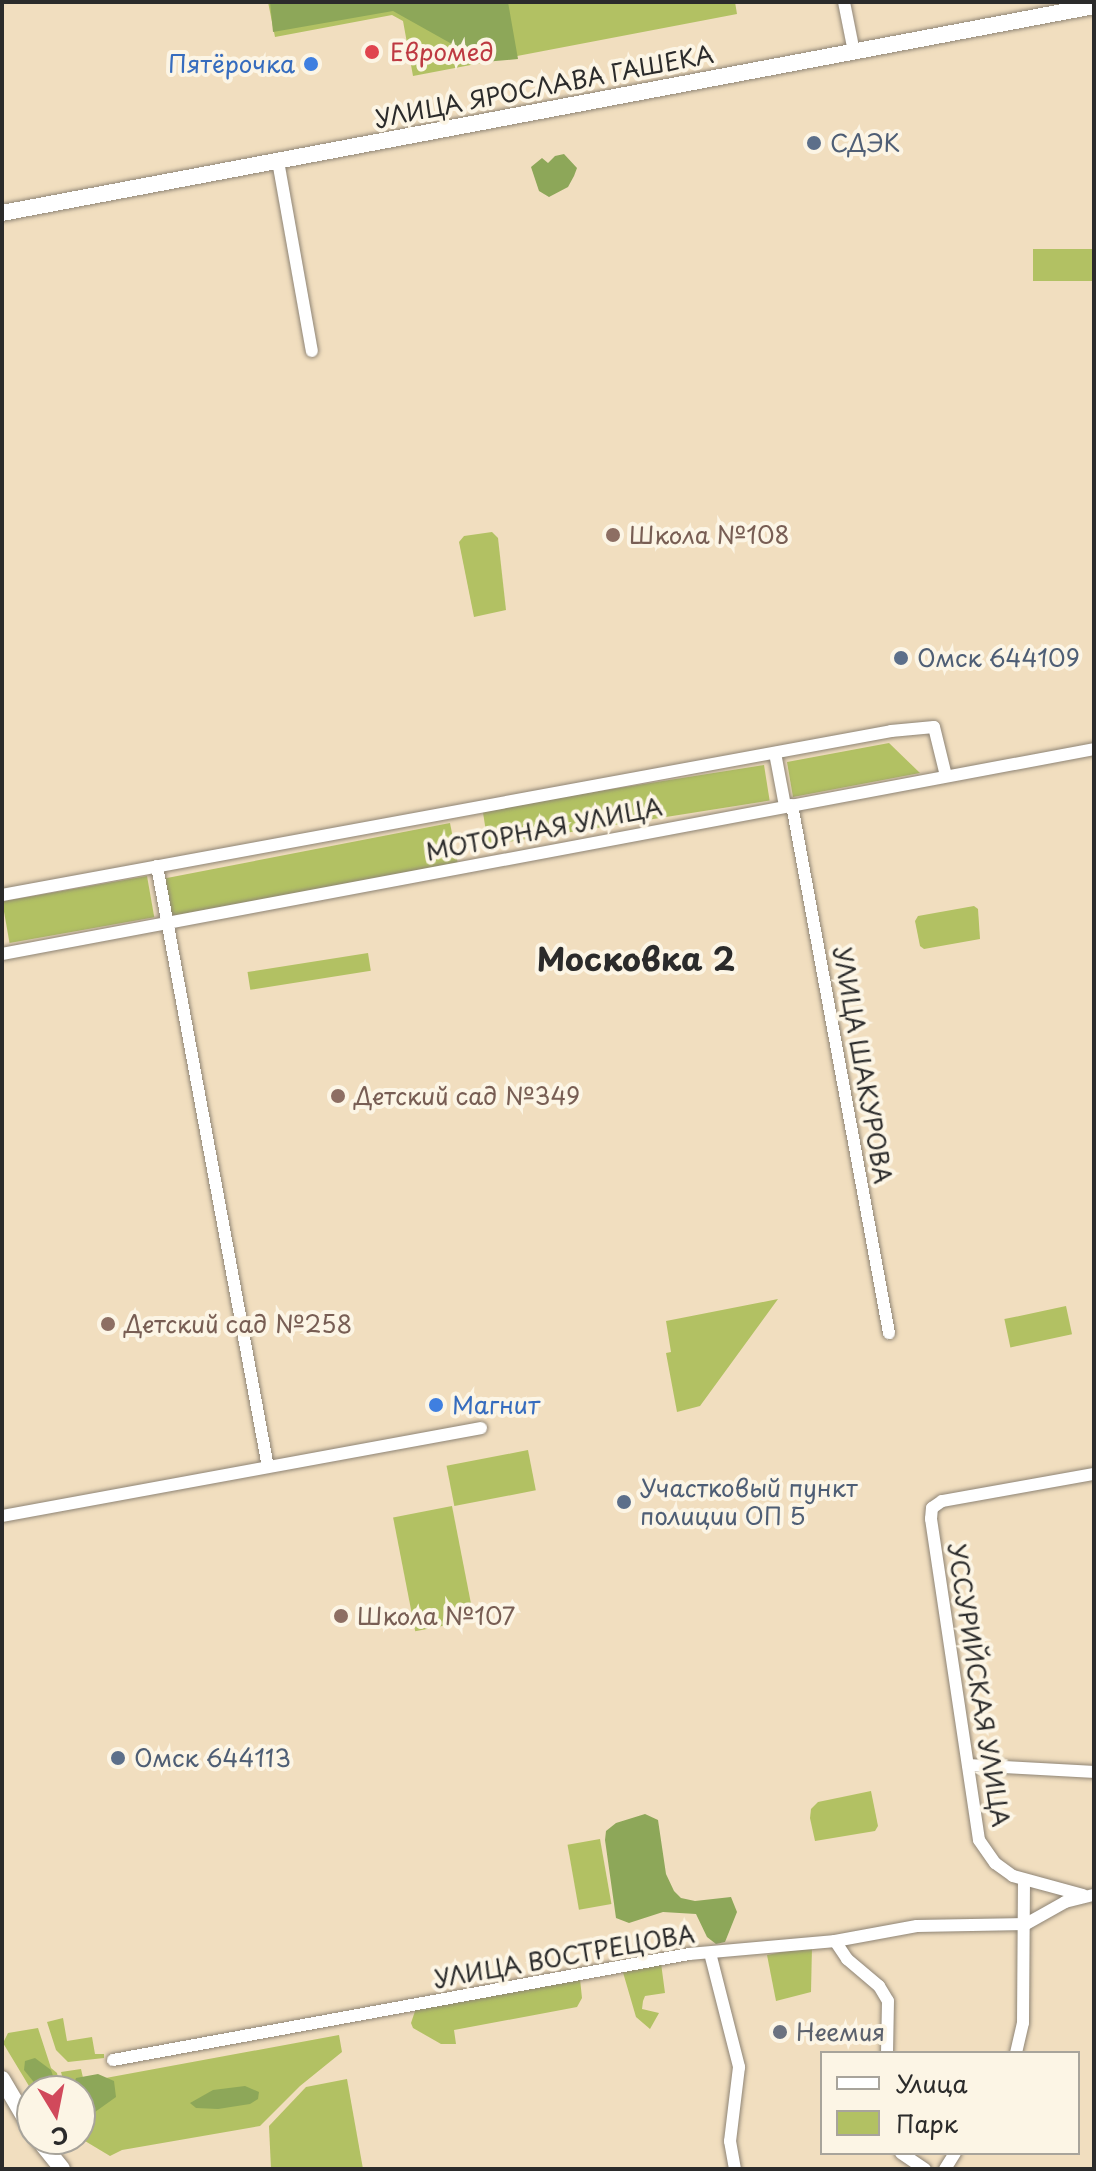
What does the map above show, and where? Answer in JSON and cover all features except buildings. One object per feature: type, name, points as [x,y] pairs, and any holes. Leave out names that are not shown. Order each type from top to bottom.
[{"type":"main road","name":"УЛИЦА ЯРОСЛАВА ГАШЕКА","points":[[2,213],[1094,6]]},
{"type":"main road","points":[[2,2079],[16,2106]]},
{"type":"street","points":[[844,2],[854,52]]},
{"type":"street","points":[[278,161],[312,351]]},
{"type":"street","name":"МОТОРНАЯ УЛИЦА","points":[[2,895],[775,753],[934,727],[946,776]]},
{"type":"street","name":"МОТОРНАЯ УЛИЦА","points":[[2,954],[1094,749]]},
{"type":"street","name":"УЛИЦА ШАКУРОВА","points":[[775,753],[789,806],[889,1333]]},
{"type":"street","points":[[157,866],[268,1467]]},
{"type":"street","points":[[2,1516],[481,1428]]},
{"type":"street","name":"УССУРИЙСКАЯ УЛИЦА","points":[[1090,1895],[1024,1880],[995,1863],[983,1850],[957,1707],[945,1597],[931,1519],[932,1508],[942,1501],[1094,1474]]},
{"type":"street","points":[[969,1765],[1094,1772]]},
{"type":"street","points":[[1016,2051],[1023,2023],[1024,1880]]},
{"type":"street","points":[[1026,1924],[1065,1902],[1090,1895]]},
{"type":"street","name":"УЛИЦА ВОСТРЕЦОВА","points":[[113,2060],[710,1953],[835,1941],[903,1928],[1026,1924]]},
{"type":"street","points":[[835,1941],[847,1959],[885,1994],[890,2008],[887,2051]]},
{"type":"street","points":[[710,1953],[739,2067],[730,2141],[735,2169]]},
{"type":"street","points":[[904,2155],[925,2169]]},
{"type":"green space","points":[[268,2],[735,2],[737,14],[413,76],[403,21],[392,15],[275,37]]},
{"type":"green space","points":[[270,2],[508,2],[518,59],[484,62],[393,11],[273,32]]},
{"type":"green space","points":[[564,154],[577,168],[568,187],[549,197],[539,191],[531,167],[542,158],[548,163],[555,156]]},
{"type":"green space","points":[[1033,249],[1094,249],[1094,281],[1033,281]]},
{"type":"green space","points":[[492,532],[498,538],[506,610],[474,617],[459,542],[464,536]]},
{"type":"green space","points":[[889,743],[920,773],[793,797],[787,762]]},
{"type":"green space","points":[[764,765],[770,801],[488,845],[483,810]]},
{"type":"green space","points":[[450,823],[458,865],[173,921],[164,879]]},
{"type":"green space","points":[[147,876],[154,917],[10,943],[2,902]]},
{"type":"green space","points":[[974,906],[978,909],[980,939],[924,949],[920,946],[915,921],[918,916]]},
{"type":"green space","points":[[368,953],[371,971],[250,990],[248,972]]},
{"type":"green space","points":[[778,1299],[700,1406],[677,1412],[666,1353],[671,1352],[666,1321]]},
{"type":"green space","points":[[1066,1306],[1072,1334],[1010,1347],[1004,1319]]},
{"type":"green space","points":[[528,1450],[536,1490],[454,1506],[447,1466]]},
{"type":"green space","points":[[452,1506],[474,1620],[415,1631],[393,1517]]},
{"type":"green space","points":[[871,1791],[878,1826],[875,1831],[815,1841],[810,1818],[811,1809],[818,1802]]},
{"type":"green space","points":[[645,1814],[658,1820],[666,1874],[681,1898],[695,1901],[731,1897],[737,1912],[725,1942],[716,1944],[707,1937],[696,1914],[663,1912],[629,1923],[616,1918],[606,1831],[616,1823]]},
{"type":"green space","points":[[600,1839],[611,1904],[579,1910],[568,1845]]},
{"type":"green space","points":[[812,1946],[811,1992],[776,2001],[767,1955]]},
{"type":"green space","points":[[661,1963],[665,1993],[645,1996],[643,2001],[642,2009],[659,2013],[650,2029],[636,2017],[622,1969]]},
{"type":"green space","points":[[580,1979],[582,1998],[577,2007],[454,2030],[456,2044],[441,2044],[413,2028],[411,2023],[416,2008]]},
{"type":"green space","points":[[63,2018],[67,2041],[92,2037],[95,2054],[104,2054],[104,2058],[68,2062],[56,2050],[47,2022]]},
{"type":"green space","points":[[38,2028],[51,2068],[57,2075],[22,2075],[3,2043],[8,2033]]},
{"type":"green space","points":[[339,2035],[342,2052],[300,2086],[260,2126],[122,2150],[110,2156],[96,2148],[96,2080]]},
{"type":"green space","points":[[35,2058],[51,2070],[53,2075],[28,2075],[24,2070],[25,2061]]},
{"type":"green space","points":[[81,2069],[82,2075],[62,2075],[61,2072]]},
{"type":"green space","points":[[98,2074],[114,2081],[116,2097],[96,2111],[96,2075],[92,2075]]},
{"type":"green space","points":[[347,2079],[363,2169],[271,2169],[269,2126],[306,2087]]},
{"type":"green space","points":[[245,2086],[259,2092],[258,2099],[250,2104],[218,2109],[196,2108],[190,2103],[213,2090]]},
{"type":"place","name":"Евромед","points":[[372,52]]},
{"type":"place","name":"Пятёрочка","points":[[311,64]]},
{"type":"place","name":"СДЭК","points":[[814,143]]},
{"type":"place","name":"Школа №108","points":[[613,535]]},
{"type":"place","name":"Омск 644109","points":[[901,658]]},
{"type":"place","name":"Детский сад №349","points":[[338,1096]]},
{"type":"place","name":"Детский сад №258","points":[[108,1324]]},
{"type":"place","name":"Магнит","points":[[436,1405]]},
{"type":"place","name":"Участковый пункт полиции ОП 5","points":[[624,1502]]},
{"type":"place","name":"Школа №107","points":[[341,1616]]},
{"type":"place","name":"Омск 644113","points":[[118,1758]]},
{"type":"place","name":"Неемия","points":[[780,2032]]},
{"type":"district","name":"Московка 2","points":[[636,958]]}]
